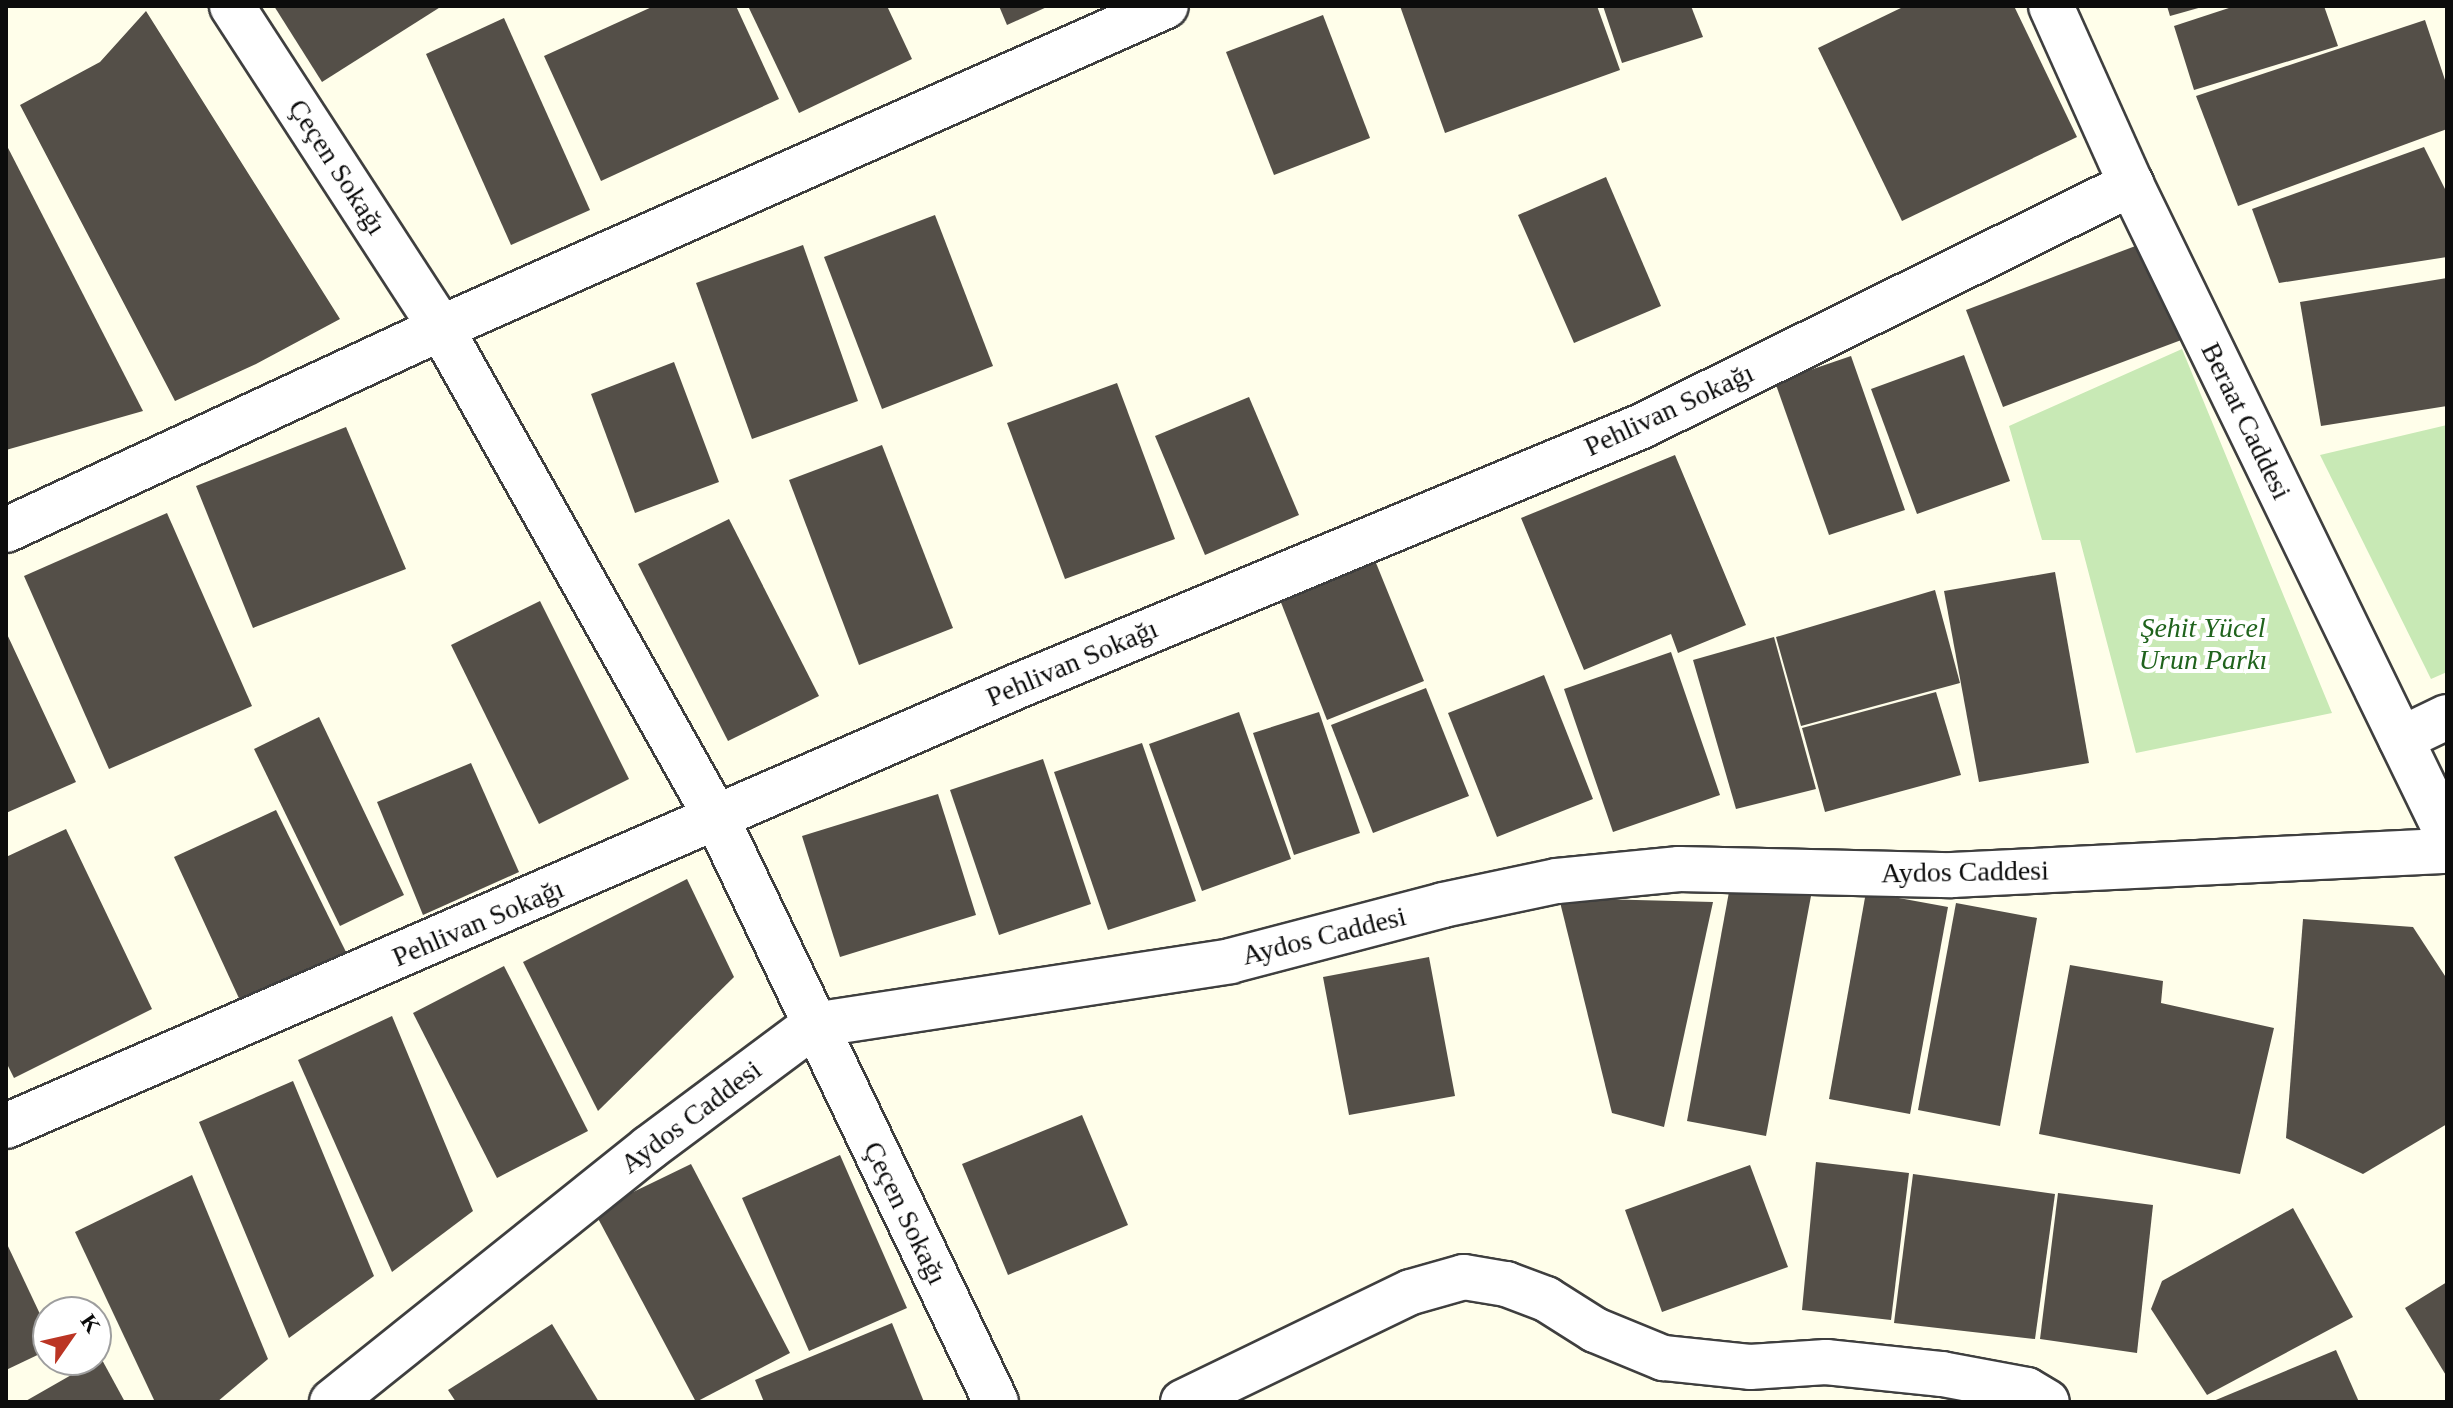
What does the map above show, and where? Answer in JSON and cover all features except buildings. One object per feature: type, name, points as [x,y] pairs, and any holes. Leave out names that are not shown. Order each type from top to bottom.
[{"type":"street","name":"Çeçen Sokağı","points":[[232,6],[441,328],[717,819],[996,1402]]},
{"type":"street","points":[[6,530],[441,328],[1166,6]]},
{"type":"street","name":"Beraat Caddesi","points":[[2051,6],[2131,184],[2447,834]]},
{"type":"street","name":"Pehlivan Sokağı","points":[[6,1126],[1029,681],[1642,426],[2131,184]]},
{"type":"street","points":[[2401,739],[2447,717]]},
{"type":"street","name":"Aydos Caddesi","points":[[332,1402],[649,1148],[814,1025],[1230,961],[1443,905],[1557,881],[1679,869],[1952,875],[2447,851]]},
{"type":"street","points":[[1183,1402],[1411,1292],[1464,1277],[1506,1284],[1546,1299],[1595,1330],[1663,1358],[1750,1367],[1826,1362],[1942,1374],[2027,1390],[2047,1402]]},
{"type":"green space","name":"Şehit Yücel Urun Parkı","points":[[2182,349],[2332,713],[2136,753],[2080,540],[2042,540],[2009,426]]},
{"type":"green space","points":[[2447,425],[2447,672],[2431,679],[2320,455]]}]
